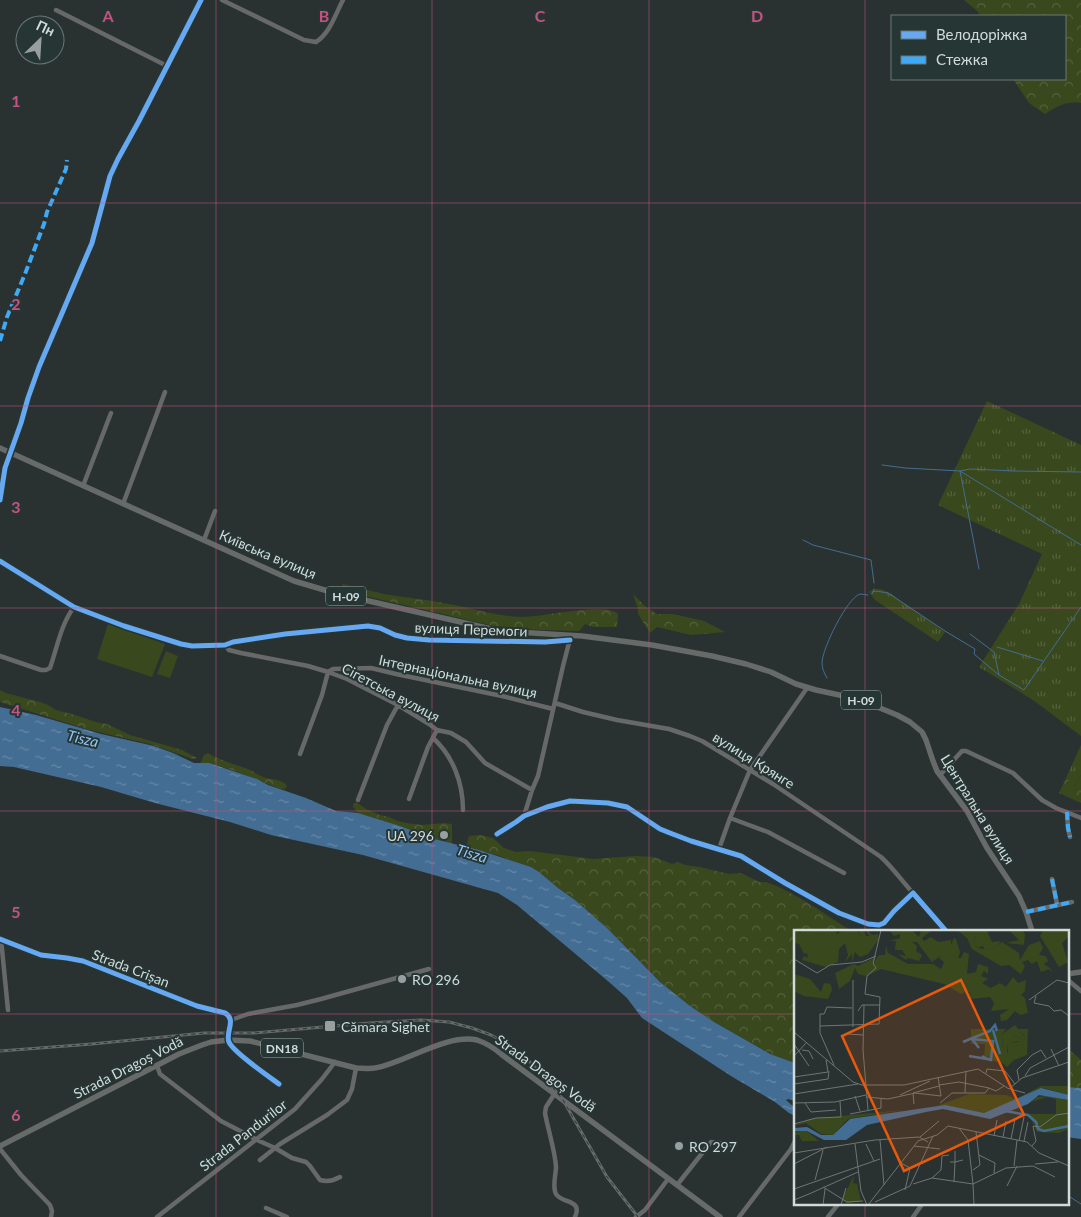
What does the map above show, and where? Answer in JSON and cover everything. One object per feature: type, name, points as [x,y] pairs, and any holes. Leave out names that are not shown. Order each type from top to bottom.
[{"type":"main road","name":"Київська вулиця","points":[[0,448],[294,581],[338,594],[500,631],[571,637]]},
{"type":"main road","name":"Центральна вулиця","points":[[571,637],[652,645],[746,664],[771,672],[807,688],[858,699],[910,722],[922,732],[940,775],[967,811],[987,848],[1019,896],[1032,930]]},
{"type":"main road","points":[[1068,974],[1081,972]]},
{"type":"main road","name":"Strada Dragoș Vodă","points":[[0,1148],[179,1054],[202,1044],[228,1040],[250,1041],[356,1068],[368,1068],[382,1066],[432,1047],[457,1041],[472,1040],[492,1047],[720,1217]]},
{"type":"street","points":[[0,500],[2,480],[28,398],[39,367],[92,244],[110,176],[201,0]]},
{"type":"street","points":[[222,0],[304,40],[316,42],[327,32],[343,0]]},
{"type":"street","points":[[56,10],[167,66]]},
{"type":"street","points":[[123,504],[165,392]]},
{"type":"street","points":[[83,486],[111,413]]},
{"type":"street","points":[[204,540],[215,511]]},
{"type":"street","points":[[0,561],[74,607],[124,626],[181,644],[192,646],[225,645]]},
{"type":"street","points":[[0,656],[41,670],[50,668],[62,631],[74,607]]},
{"type":"street","name":"вулиця Перемоги","points":[[225,645],[233,642],[285,634],[368,626],[380,628],[407,638],[429,640],[546,642],[571,637]]},
{"type":"street","name":"Інтернаціональна вулиця","points":[[524,816],[538,776],[562,666],[571,637]]},
{"type":"street","name":"Сігетська вулиця","points":[[225,645],[230,650],[308,666],[347,679],[398,705],[437,730],[451,733],[466,742],[485,763],[532,790]]},
{"type":"street","name":"Інтернаціональна вулиця","points":[[328,672],[333,669],[370,668],[554,706]]},
{"type":"street","points":[[300,754],[322,695],[328,672]]},
{"type":"street","points":[[719,849],[750,770],[807,688]]},
{"type":"street","points":[[358,800],[387,724],[398,705]]},
{"type":"street","name":"вулиця Крянге","points":[[554,706],[669,729],[714,747],[882,857],[945,930]]},
{"type":"street","points":[[409,799],[428,747],[437,730]]},
{"type":"street","points":[[433,738],[445,752],[455,770],[463,796],[463,810]]},
{"type":"street","points":[[940,775],[962,751],[966,751],[1012,773],[1042,800],[1081,818]]},
{"type":"street","points":[[497,834],[524,816],[570,801],[590,801],[620,805],[634,811],[660,828],[691,841],[741,856],[840,913],[874,925],[884,923],[913,893]]},
{"type":"street","points":[[1067,812],[1070,836]]},
{"type":"street","points":[[730,818],[768,832],[844,873]]},
{"type":"street","points":[[1052,879],[1057,904]]},
{"type":"street","points":[[1026,912],[1072,902]]},
{"type":"street","points":[[0,939],[8,1010]]},
{"type":"street","name":"Strada Crișan","points":[[0,939],[41,955],[83,961],[197,1006],[225,1013],[229,1015],[231,1020]]},
{"type":"street","points":[[279,1084],[232,1048],[228,1040],[231,1020],[248,1014],[297,1006],[429,968]]},
{"type":"street","points":[[1068,974],[1069,981],[1081,991]]},
{"type":"street","name":"Strada Pandurilor","points":[[157,1217],[295,1109],[335,1062]]},
{"type":"street","points":[[157,1066],[160,1074],[221,1122],[292,1158],[306,1162],[320,1180],[334,1180],[340,1177]]},
{"type":"street","points":[[260,1160],[347,1100],[352,1089],[356,1068]]},
{"type":"street","points":[[555,1094],[546,1107],[545,1113],[555,1159],[555,1188],[556,1194],[560,1198],[576,1207],[575,1217]]},
{"type":"street","points":[[677,1185],[711,1142],[736,1145]]},
{"type":"street","points":[[739,1217],[794,1143]]},
{"type":"street","points":[[0,1148],[21,1175],[50,1205],[51,1217]]},
{"type":"street","points":[[636,1217],[645,1210],[668,1179]]},
{"type":"street","points":[[828,1217],[838,1204]]},
{"type":"street","points":[[913,1217],[922,1204]]},
{"type":"street","points":[[266,1208],[287,1217]]},
{"type":"green space","points":[[964,0],[1081,0],[1081,103],[1062,105],[1045,114],[1029,103],[1014,80],[1066,80],[1066,15],[980,15]]},
{"type":"green space","points":[[987,401],[1081,445],[1081,736],[1033,700],[979,667],[1019,604],[1042,554],[938,505]]},
{"type":"green space","points":[[343,584],[384,594],[514,617],[601,609],[618,614],[617,627],[593,627],[585,624],[579,631],[494,626],[344,591],[341,588]]},
{"type":"green space","points":[[874,589],[881,589],[890,593],[945,632],[938,642],[875,600],[869,592]]},
{"type":"green space","points":[[633,594],[646,607],[657,614],[673,614],[704,621],[725,632],[691,635],[657,627],[650,633],[638,614]]},
{"type":"green space","points":[[108,624],[165,644],[152,677],[97,659]]},
{"type":"green space","points":[[166,651],[178,656],[170,678],[157,674]]},
{"type":"green space","points":[[0,690],[40,702],[56,710],[107,724],[130,735],[182,750],[197,758],[193,759],[150,744],[86,729],[0,702]]},
{"type":"green space","points":[[1081,745],[1081,775],[1075,786],[1066,778]]},
{"type":"green space","points":[[208,753],[264,777],[280,781],[287,786],[285,789],[281,789],[230,769],[200,764],[204,755]]},
{"type":"green space","points":[[1081,775],[1081,803],[1059,793],[1066,778],[1075,786]]},
{"type":"green space","points":[[356,802],[380,815],[406,823],[422,825],[452,824],[452,844],[358,813],[353,807],[353,804]]},
{"type":"green space","points":[[480,835],[493,838],[504,848],[516,852],[530,851],[593,859],[636,856],[654,857],[672,864],[678,862],[729,874],[741,873],[759,882],[766,882],[779,887],[849,930],[794,930],[794,1063],[770,1054],[690,1006],[660,982],[607,928],[539,872],[531,867],[466,847],[469,836]]},
{"type":"green space","points":[[1068,1049],[1081,1060],[1081,1088],[1068,1087]]},
{"type":"water","name":"Tisza","points":[[0,707],[154,746],[194,763],[209,763],[257,779],[336,811],[358,813],[434,839],[479,850],[531,867],[575,900],[607,928],[660,982],[690,1006],[770,1054],[794,1063],[794,1101],[786,1100],[794,1107],[794,1116],[642,1018],[627,998],[609,982],[517,905],[498,893],[363,855],[271,835],[101,787],[14,767],[0,766]]},
{"type":"water","points":[[1068,1087],[1081,1088],[1081,1139],[1068,1137]]},
{"type":"waterway","points":[[882,465],[960,471],[970,469],[1081,472]]},
{"type":"waterway","points":[[979,569],[960,471],[1081,545]]},
{"type":"waterway","points":[[803,540],[813,545],[871,560],[874,583]]},
{"type":"waterway","points":[[872,594],[874,589]]},
{"type":"waterway","points":[[873,592],[888,593],[975,649],[974,654],[999,675],[994,652],[970,634]]},
{"type":"waterway","points":[[827,678],[822,667],[823,656],[836,625],[855,598],[860,594],[868,595]]},
{"type":"waterway","points":[[999,675],[1024,690],[1081,607]]},
{"type":"waterway","points":[[997,647],[1043,661]]},
{"type":"waterway","points":[[1068,1196],[1081,1204]]},
{"type":"railway","points":[[0,1051],[204,1033],[254,1033],[421,1020],[449,1022],[491,1035],[508,1044],[541,1073],[563,1100],[607,1177],[638,1217]]},
{"type":"marked path","points":[[0,341],[7,317],[25,274],[47,212],[66,169],[67,160]]},
{"type":"marked path","points":[[1067,812],[1070,837]]},
{"type":"marked path","points":[[1052,879],[1057,904]]},
{"type":"marked path","points":[[1026,912],[1072,902]]},
{"type":"cycle path","points":[[0,500],[5,468],[28,398],[39,367],[92,243],[110,176],[201,0]]},
{"type":"cycle path","points":[[0,561],[74,607],[124,626],[192,646],[225,645],[233,642],[285,634],[368,626],[380,628],[407,638],[429,640],[545,642],[570,640]]},
{"type":"cycle path","points":[[497,834],[524,816],[570,801],[608,803],[627,807],[660,829],[691,841],[741,856],[839,913],[868,924],[879,925],[884,923],[913,893],[945,930]]},
{"type":"cycle path","points":[[0,939],[41,955],[83,961],[197,1006],[225,1013],[230,1019],[228,1038],[232,1046],[251,1064],[279,1084]]},
{"type":"place","name":"UA 296","points":[[444,835]]},
{"type":"place","name":"RO 296","points":[[402,979]]},
{"type":"place","name":"Cămara Sighet","points":[[330,1026]]},
{"type":"place","name":"RO 297","points":[[679,1146]]}]
